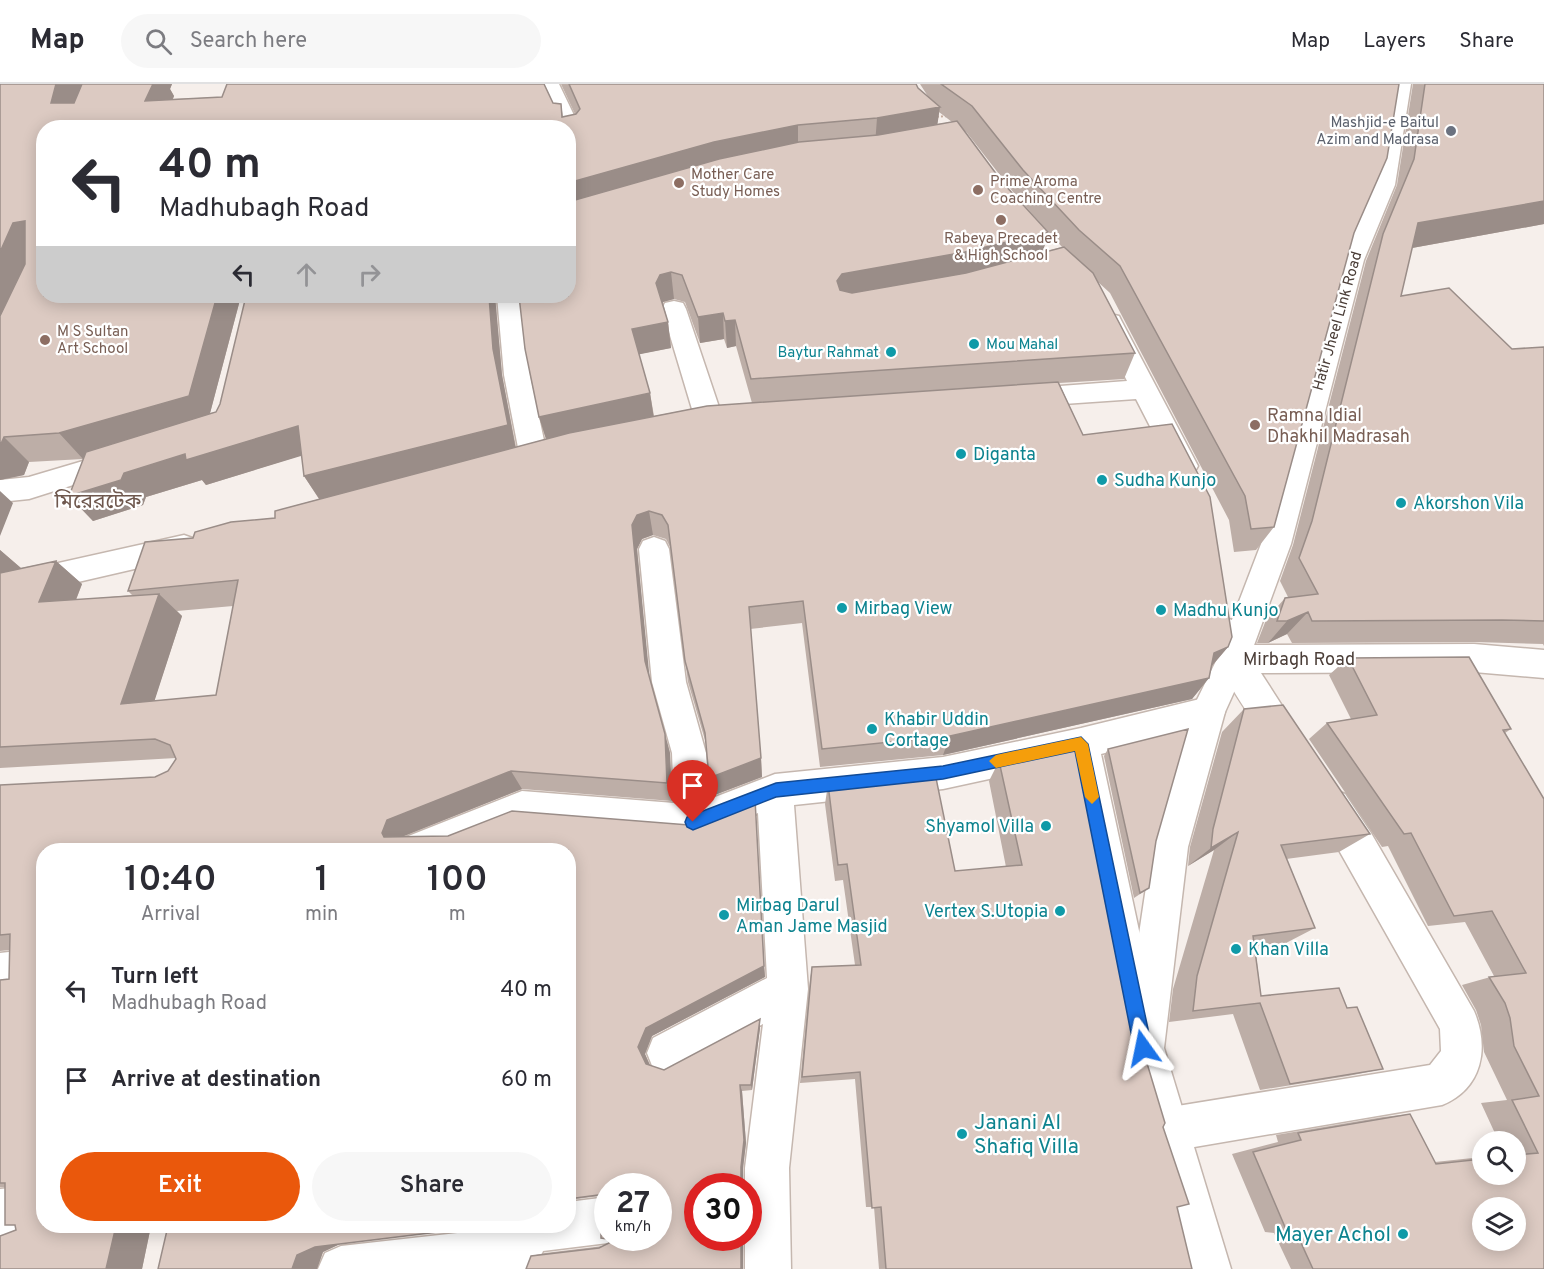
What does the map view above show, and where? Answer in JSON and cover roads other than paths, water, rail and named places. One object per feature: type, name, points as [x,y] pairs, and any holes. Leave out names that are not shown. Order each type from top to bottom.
[{"type":"street","points":[[549,84],[566,120]]},
{"type":"street","name":"Hatir Jheel Link Road","points":[[1143,1048],[1170,847],[1208,712],[1233,659],[1276,544],[1352,260],[1384,185],[1401,84]]},
{"type":"street","points":[[510,303],[523,461],[586,444]]},
{"type":"street","points":[[1101,305],[1196,489]]},
{"type":"street","points":[[674,309],[710,420]]},
{"type":"street","points":[[998,400],[1144,389]]},
{"type":"street","points":[[0,491],[29,489],[143,453]]},
{"type":"street","points":[[0,588],[208,542]]},
{"type":"street","points":[[654,549],[669,682],[689,753],[693,822]]},
{"type":"street","points":[[1164,1130],[1442,1084],[1462,1058],[1460,1025],[1358,845],[1233,659],[1226,613]]},
{"type":"street","name":"Mirbagh Road","points":[[1233,659],[1474,658],[1544,664]]},
{"type":"street","points":[[436,843],[522,808],[693,822],[776,790],[943,773],[1081,744],[1208,712]]},
{"type":"street","points":[[1081,744],[1143,1048],[1164,1130],[1208,1269]]},
{"type":"street","points":[[768,1269],[767,1168],[788,989],[776,790]]},
{"type":"street","points":[[0,973],[36,969]]},
{"type":"street","points":[[668,1053],[788,989]]},
{"type":"street","points":[[0,1212],[36,1209]]},
{"type":"street","points":[[576,1224],[594,1222]]},
{"type":"street","points":[[341,1269],[521,1259],[524,1233]]},
{"type":"place","name":"Mashjid-e Baitul Azim and Madrasa","points":[[1451,131]]},
{"type":"place","name":"Mother Care Study Homes","points":[[679,183]]},
{"type":"place","name":"Prime Aroma Coaching Centre","points":[[978,190]]},
{"type":"place","name":"Rabeya Precadet & High School","points":[[1001,220]]},
{"type":"place","name":"M S Sultan Art School","points":[[45,340]]},
{"type":"place","name":"Mou Mahal","points":[[974,344]]},
{"type":"place","name":"Baytur Rahmat","points":[[891,352]]},
{"type":"place","name":"Ramna Idial Dhakhil Madrasah","points":[[1255,425]]},
{"type":"place","name":"Diganta","points":[[961,454]]},
{"type":"place","name":"Sudha Kunjo","points":[[1102,480]]},
{"type":"place","name":"Akorshon Vila","points":[[1401,503]]},
{"type":"place","name":"Mirbag View","points":[[842,608]]},
{"type":"place","name":"Madhu Kunjo","points":[[1161,610]]},
{"type":"place","name":"Khabir Uddin Cortage","points":[[872,729]]},
{"type":"place","name":"Shyamol Villa","points":[[1046,826]]},
{"type":"place","name":"Vertex S.Utopia","points":[[1060,911]]},
{"type":"place","name":"Mirbag Darul Aman Jame Masjid","points":[[724,915]]},
{"type":"place","name":"Khan Villa","points":[[1236,949]]},
{"type":"place","name":"Janani Al Shafiq Villa","points":[[962,1134]]},
{"type":"place","name":"Mayer Achol","points":[[1403,1234]]},
{"type":"district","name":"মিরেরটেক","points":[[98,501]]}]
